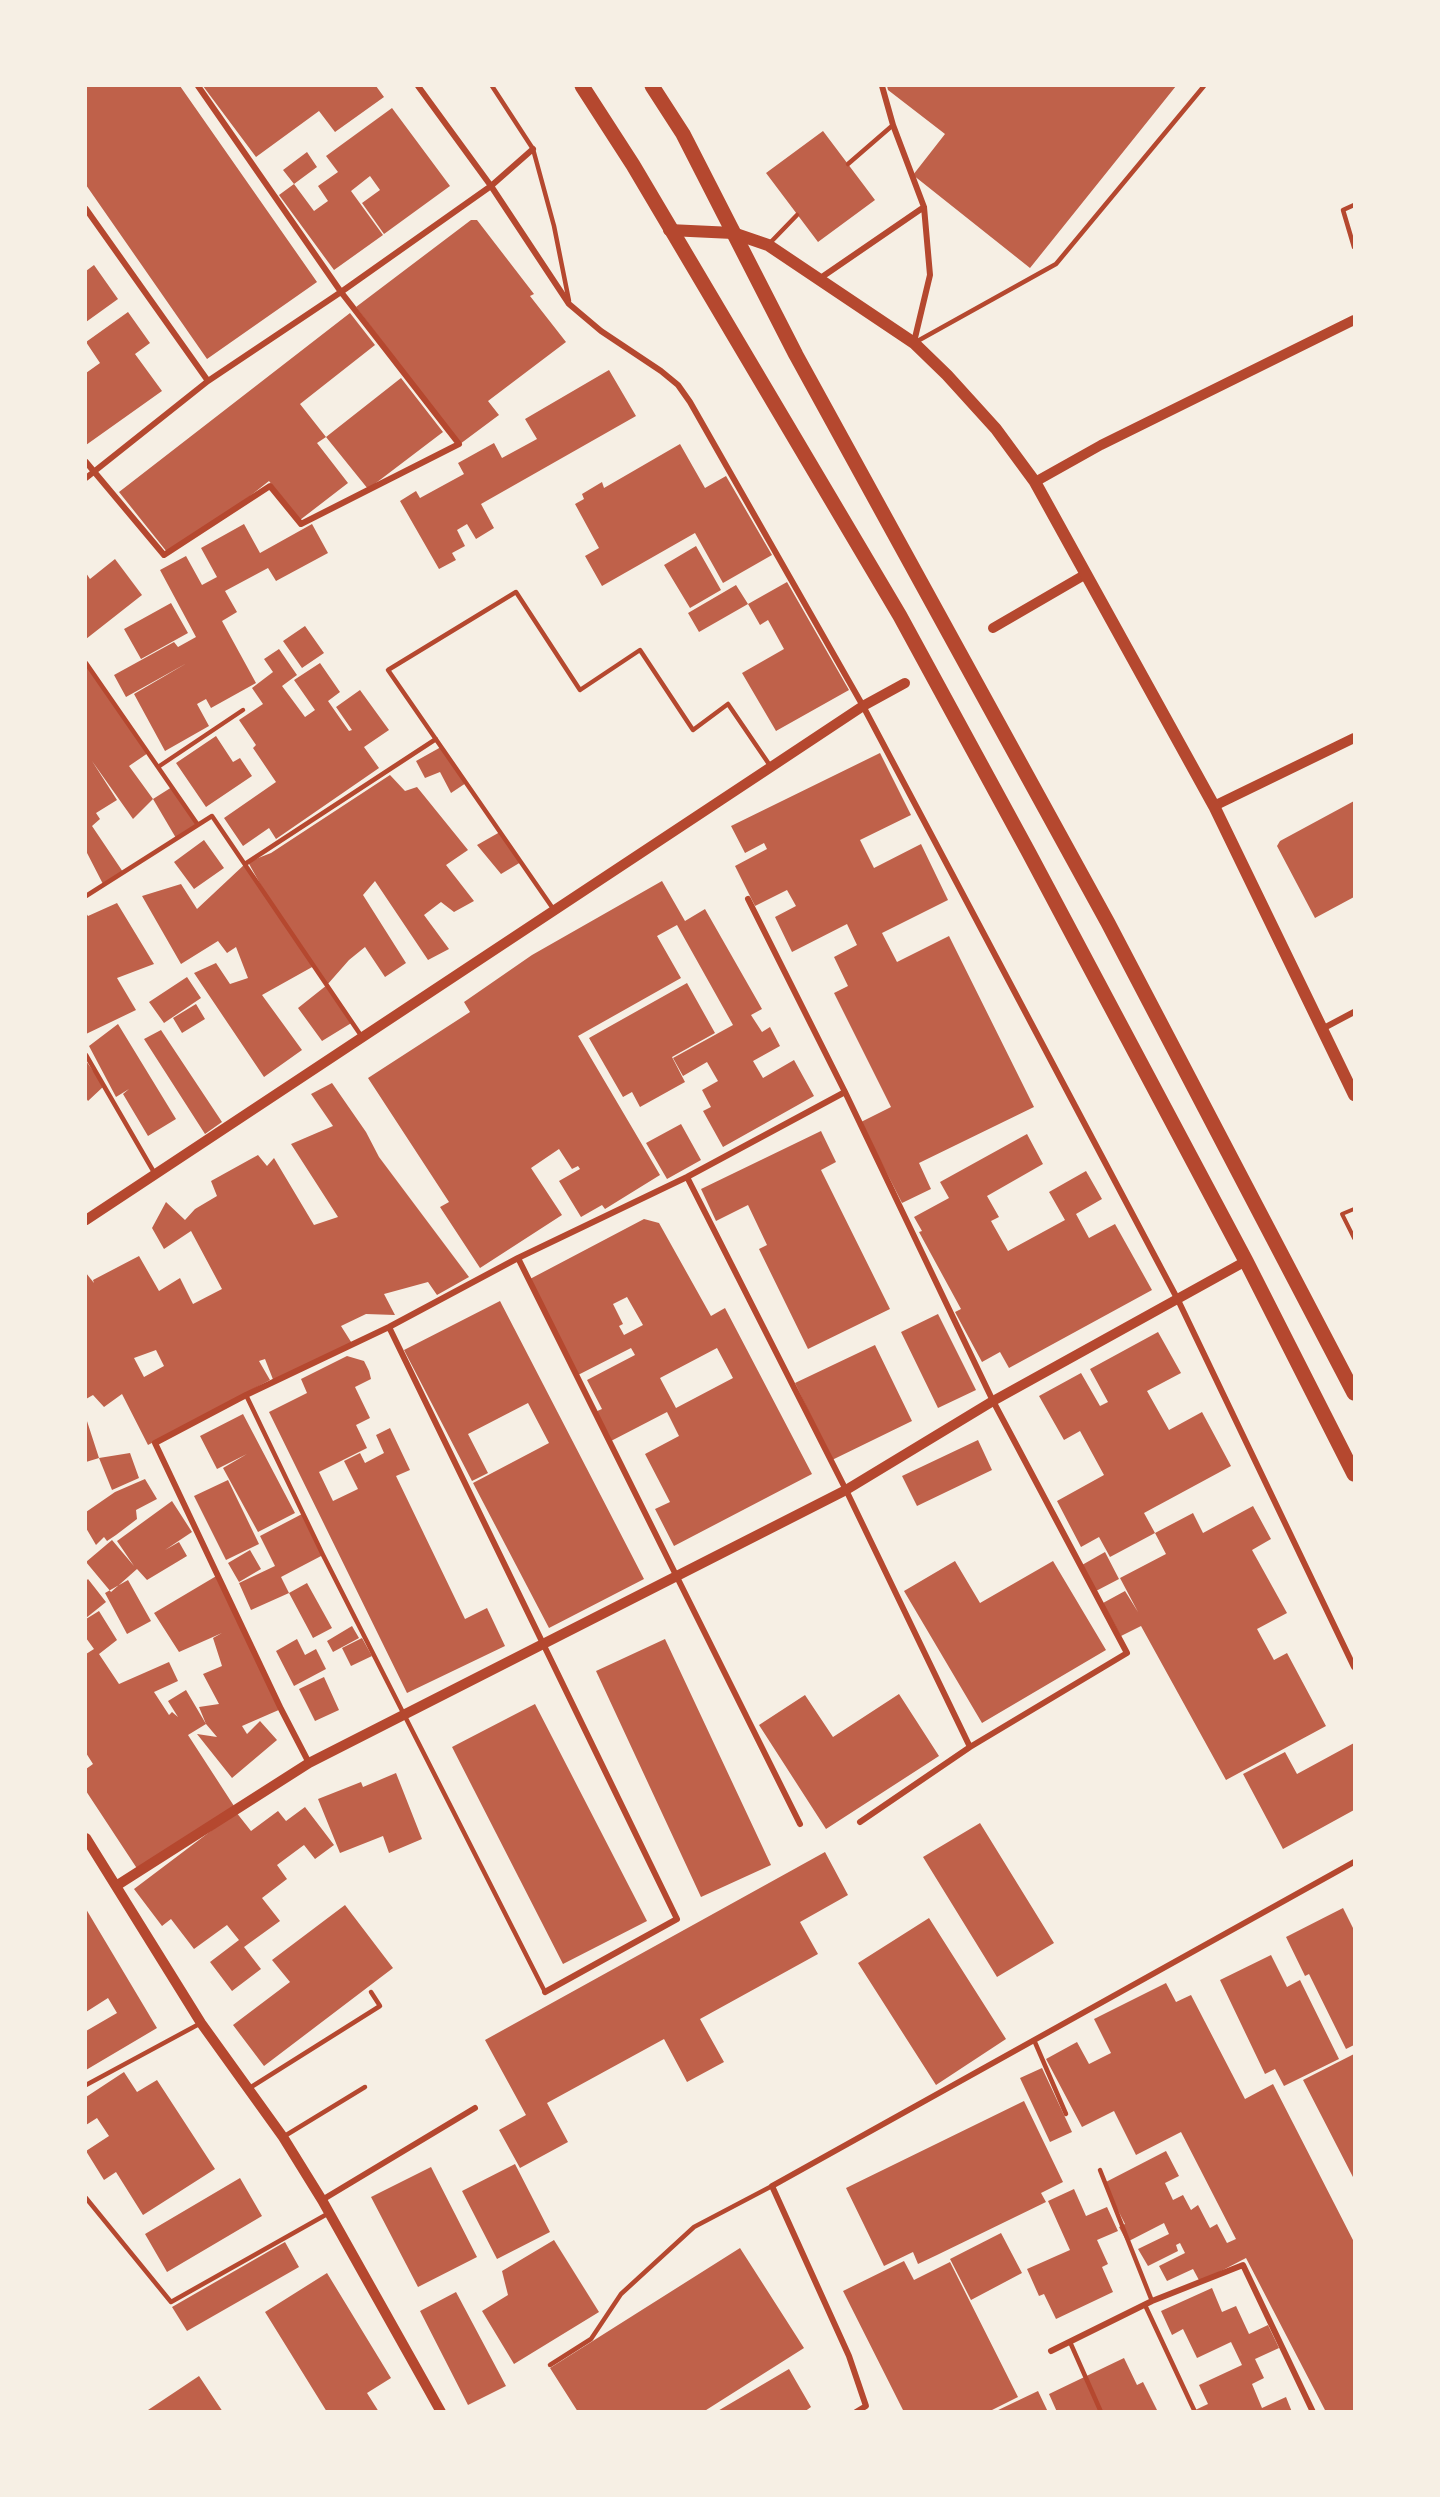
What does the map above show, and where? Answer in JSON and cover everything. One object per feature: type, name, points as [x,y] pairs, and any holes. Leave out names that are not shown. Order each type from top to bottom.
[{"type":"main road","points":[[582,86],[633,165],[669,230],[900,616],[1246,1261],[1354,1474]]},
{"type":"main road","points":[[652,86],[683,134],[796,355],[1103,912],[1354,1393]]},
{"type":"main road","points":[[669,230],[734,234],[768,245],[914,343],[947,375],[996,429],[1035,482],[1214,806],[1354,1095]]},
{"type":"street","points":[[86,462],[164,555],[270,486],[301,524],[459,444],[341,292],[198,86]]},
{"type":"street","points":[[418,86],[491,186],[569,304],[601,331],[662,371],[684,394],[864,706],[1178,1300],[1354,1667]]},
{"type":"street","points":[[882,86],[893,125],[924,207],[930,275],[914,343]]},
{"type":"street","points":[[86,478],[208,381],[341,292],[491,186],[533,149]]},
{"type":"street","points":[[819,279],[924,207]]},
{"type":"street","points":[[86,209],[208,381]]},
{"type":"street","points":[[1035,482],[1101,445],[1354,320]]},
{"type":"street","points":[[993,628],[1086,574]]},
{"type":"street","points":[[86,1220],[864,706],[905,683]]},
{"type":"street","points":[[1214,806],[1354,738]]},
{"type":"street","points":[[748,898],[845,1092],[993,1401],[1127,1653],[970,1747],[860,1822]]},
{"type":"street","points":[[1322,1029],[1354,1012]]},
{"type":"street","points":[[309,1762],[281,1709],[156,1443],[246,1395],[389,1327],[518,1258],[687,1177],[845,1092]]},
{"type":"street","points":[[687,1177],[846,1490],[970,1747]]},
{"type":"street","points":[[518,1258],[800,1824]]},
{"type":"street","points":[[116,1886],[309,1762],[542,1646],[846,1490],[993,1401],[1246,1261]]},
{"type":"street","points":[[389,1327],[542,1646],[677,1919],[545,1992]]},
{"type":"street","points":[[86,1838],[201,2023],[283,2137],[322,2200],[441,2412]]},
{"type":"street","points":[[856,2412],[866,2406],[849,2356],[772,2186],[1354,1862]]},
{"type":"street","points":[[322,2200],[475,2108]]},
{"type":"street","points":[[1051,2351],[1149,2303],[1243,2265],[1313,2412]]},
{"type":"lane","points":[[492,86],[533,149],[554,226],[569,304]]},
{"type":"lane","points":[[914,343],[1056,264],[1204,86]]},
{"type":"lane","points":[[848,165],[893,125]]},
{"type":"lane","points":[[1354,205],[1343,210],[1354,247]]},
{"type":"lane","points":[[768,245],[797,215]]},
{"type":"lane","points":[[554,910],[388,669],[516,592],[579,690],[640,650],[693,730],[728,704],[771,767]]},
{"type":"lane","points":[[86,663],[198,825]]},
{"type":"lane","points":[[158,767],[243,710]]},
{"type":"lane","points":[[245,864],[436,739]]},
{"type":"lane","points":[[86,896],[212,816],[362,1037]]},
{"type":"lane","points":[[86,1055],[155,1174]]},
{"type":"lane","points":[[246,1395],[545,1992]]},
{"type":"lane","points":[[248,2090],[380,2006],[371,1992]]},
{"type":"lane","points":[[86,2085],[201,2023]]},
{"type":"lane","points":[[1034,2040],[1066,2114]]},
{"type":"lane","points":[[283,2137],[365,2087]]},
{"type":"lane","points":[[1100,2170],[1149,2303],[1195,2412]]},
{"type":"lane","points":[[550,2366],[591,2339],[621,2294],[694,2227],[772,2186]]},
{"type":"lane","points":[[86,2199],[171,2302],[329,2213]]},
{"type":"lane","points":[[1070,2342],[1101,2412]]},
{"type":"path","points":[[1354,1209],[1342,1214],[1354,1238]]},
{"type":"building","points":[[86,86],[180,86],[317,282],[207,359],[86,185]]},
{"type":"building","points":[[203,86],[376,86],[384,97],[335,132],[319,111],[256,157]]},
{"type":"building","points":[[887,86],[1176,86],[1030,268],[913,175],[945,134],[888,90]]},
{"type":"building","points":[[392,108],[450,186],[384,234],[362,203],[380,190],[370,176],[351,191],[383,235],[334,270],[279,195],[294,184],[314,211],[328,201],[318,186],[338,172],[326,156]]},
{"type":"building","points":[[823,131],[875,200],[818,242],[766,173]]},
{"type":"building","points":[[307,152],[317,167],[294,184],[283,170]]},
{"type":"building","points":[[471,220],[477,220],[534,294],[530,296],[566,342],[488,401],[499,415],[460,444],[356,307]]},
{"type":"building","points":[[94,265],[118,299],[86,322],[86,271]]},
{"type":"building","points":[[128,312],[150,343],[135,354],[162,391],[86,445],[86,373],[100,363],[86,342]]},
{"type":"building","points":[[350,313],[375,345],[300,404],[326,437],[317,443],[348,483],[300,520],[269,481],[236,507],[167,552],[119,492]]},
{"type":"building","points":[[609,370],[636,416],[481,504],[494,528],[476,539],[467,524],[457,530],[465,546],[452,553],[456,560],[439,569],[400,501],[416,491],[420,498],[464,474],[458,463],[494,443],[502,458],[537,439],[525,419]]},
{"type":"building","points":[[401,378],[443,432],[368,489],[326,437]]},
{"type":"building","points":[[680,444],[705,488],[726,476],[772,555],[723,583],[695,533],[602,586],[585,556],[599,548],[575,504],[584,499],[582,494],[602,482],[604,488]]},
{"type":"building","points":[[244,524],[260,553],[312,524],[328,553],[276,581],[268,568],[225,591],[237,612],[222,621],[256,683],[211,708],[206,699],[197,704],[209,726],[165,751],[134,694],[187,663],[126,697],[114,675],[174,642],[178,647],[196,637],[160,570],[186,556],[202,585],[217,577],[201,548]]},
{"type":"building","points":[[696,546],[721,590],[690,608],[664,565]]},
{"type":"building","points":[[115,559],[142,595],[86,639],[86,573],[90,579]]},
{"type":"building","points":[[787,582],[849,690],[776,731],[742,673],[784,649],[768,620],[760,625],[748,604]]},
{"type":"building","points":[[736,585],[748,604],[699,632],[688,613]]},
{"type":"building","points":[[171,603],[188,633],[141,659],[124,629]]},
{"type":"building","points":[[305,626],[324,653],[302,668],[283,641]]},
{"type":"building","points":[[279,649],[297,675],[282,686],[305,717],[315,710],[294,680],[320,663],[340,692],[328,701],[349,731],[352,730],[336,707],[360,690],[389,730],[364,747],[379,768],[276,839],[269,828],[243,846],[224,818],[276,782],[253,748],[256,745],[239,720],[263,704],[252,688],[273,672],[264,659]]},
{"type":"building","points":[[86,663],[148,753],[129,766],[153,799],[133,819],[92,761],[117,800],[96,813],[100,819],[92,826],[123,872],[103,884],[86,851]]},
{"type":"building","points":[[216,736],[233,762],[240,758],[252,776],[206,807],[176,763]]},
{"type":"building","points":[[441,747],[466,783],[451,793],[440,772],[425,778],[416,761]]},
{"type":"building","points":[[880,753],[911,815],[860,840],[874,868],[921,844],[948,900],[882,933],[897,962],[949,936],[1034,1107],[919,1163],[931,1189],[902,1203],[861,1122],[891,1107],[834,993],[848,986],[834,957],[857,945],[847,924],[792,952],[775,917],[796,906],[787,890],[755,906],[735,866],[767,849],[764,843],[745,853],[731,826]]},
{"type":"building","points":[[390,775],[405,791],[417,787],[468,850],[446,865],[474,901],[454,912],[441,902],[424,915],[449,949],[428,960],[375,881],[363,895],[406,963],[385,977],[365,947],[349,960],[327,985],[314,966],[262,995],[302,1050],[264,1077],[194,973],[216,963],[230,984],[248,978],[236,947],[227,953],[218,941],[181,964],[142,896],[181,884],[197,909],[245,864],[268,898],[248,862],[271,853]]},
{"type":"building","points":[[172,787],[198,825],[176,838],[153,799]]},
{"type":"building","points":[[1354,801],[1354,897],[1315,918],[1277,846],[1280,841]]},
{"type":"building","points":[[500,832],[521,862],[501,874],[477,845]]},
{"type":"building","points":[[204,840],[224,868],[194,889],[174,862]]},
{"type":"building","points":[[662,881],[685,921],[705,909],[762,1009],[751,1015],[762,1032],[770,1027],[780,1046],[753,1061],[763,1078],[794,1060],[814,1096],[723,1147],[703,1111],[711,1107],[702,1090],[718,1081],[707,1062],[683,1076],[673,1058],[733,1025],[677,925],[657,936],[681,978],[578,1036],[660,1175],[605,1209],[602,1205],[581,1217],[559,1181],[580,1169],[578,1166],[572,1169],[559,1149],[531,1168],[562,1215],[480,1268],[440,1207],[449,1202],[368,1078],[470,1012],[464,1002],[532,955]]},
{"type":"building","points":[[117,903],[154,964],[117,978],[136,1010],[86,1034],[86,913],[88,916]]},
{"type":"building","points":[[187,977],[201,998],[164,1023],[149,1002]]},
{"type":"building","points":[[687,983],[715,1033],[672,1057],[685,1082],[640,1107],[632,1092],[623,1097],[589,1038]]},
{"type":"building","points":[[327,985],[353,1022],[322,1041],[298,1008]]},
{"type":"building","points":[[196,1004],[205,1019],[182,1033],[173,1018]]},
{"type":"building","points":[[118,1024],[176,1119],[148,1136],[123,1094],[129,1089],[116,1097],[89,1046]]},
{"type":"building","points":[[161,1030],[222,1122],[205,1134],[144,1039]]},
{"type":"building","points":[[86,1061],[104,1086],[88,1101],[86,1098]]},
{"type":"building","points":[[332,1083],[366,1132],[379,1157],[469,1277],[437,1295],[428,1282],[384,1294],[395,1315],[366,1314],[341,1326],[353,1345],[274,1382],[265,1359],[259,1361],[270,1380],[148,1445],[122,1394],[104,1407],[93,1395],[86,1399],[86,1273],[94,1283],[93,1280],[139,1256],[159,1291],[180,1278],[193,1304],[222,1289],[191,1231],[164,1249],[152,1228],[166,1202],[185,1220],[195,1209],[217,1196],[211,1181],[258,1155],[267,1166],[274,1158],[314,1225],[338,1217],[291,1144],[333,1126],[311,1094]],"holes":[[[156,1350],[164,1366],[144,1377],[134,1358]]]},
{"type":"building","points":[[681,1124],[701,1160],[667,1179],[646,1143]]},
{"type":"building","points":[[821,1131],[836,1162],[821,1170],[890,1309],[808,1349],[759,1249],[767,1245],[748,1205],[716,1221],[701,1189]]},
{"type":"building","points":[[1027,1134],[1043,1164],[987,1196],[999,1217],[991,1221],[1008,1251],[1065,1220],[1049,1192],[1086,1171],[1102,1199],[1076,1214],[1089,1238],[1115,1224],[1152,1290],[1009,1368],[1000,1352],[982,1362],[955,1312],[961,1309],[919,1232],[922,1231],[914,1217],[949,1198],[940,1182]]},
{"type":"building","points":[[644,1219],[659,1223],[711,1316],[725,1308],[812,1474],[674,1546],[655,1509],[670,1502],[645,1454],[679,1436],[667,1412],[611,1441],[595,1412],[602,1409],[587,1380],[635,1355],[631,1348],[578,1375],[530,1279]],"holes":[[[627,1297],[643,1325],[624,1335],[619,1326],[623,1324],[613,1304]],[[717,1348],[733,1378],[676,1408],[660,1378]]]},
{"type":"building","points":[[500,1301],[644,1579],[549,1628],[473,1483],[549,1443],[528,1403],[468,1434],[488,1473],[472,1481],[404,1350]]},
{"type":"building","points":[[938,1314],[976,1390],[938,1408],[901,1332]]},
{"type":"building","points":[[1158,1332],[1181,1373],[1147,1391],[1169,1430],[1202,1412],[1231,1466],[1144,1513],[1155,1533],[1110,1557],[1099,1537],[1081,1547],[1057,1501],[1104,1475],[1080,1431],[1064,1440],[1039,1396],[1081,1373],[1100,1406],[1108,1402],[1090,1369]]},
{"type":"building","points":[[875,1345],[912,1421],[832,1460],[795,1383]]},
{"type":"building","points":[[347,1356],[364,1361],[369,1371],[371,1379],[355,1387],[370,1418],[356,1425],[367,1448],[319,1472],[333,1501],[358,1489],[344,1461],[360,1453],[365,1463],[384,1453],[376,1435],[390,1428],[410,1470],[396,1476],[465,1619],[487,1608],[505,1646],[407,1693],[269,1412],[307,1393],[301,1379]]},
{"type":"building","points":[[243,1414],[295,1513],[258,1532],[223,1468],[247,1454],[217,1469],[200,1436]]},
{"type":"building","points":[[86,1418],[99,1458],[86,1462]]},
{"type":"building","points":[[978,1440],[992,1470],[917,1506],[902,1476]]},
{"type":"building","points":[[130,1453],[139,1478],[112,1490],[99,1458]]},
{"type":"building","points":[[145,1479],[157,1499],[136,1510],[137,1519],[116,1535],[107,1541],[104,1537],[96,1545],[86,1528],[86,1512],[115,1492]]},
{"type":"building","points":[[228,1480],[259,1544],[226,1560],[194,1496]]},
{"type":"building","points":[[172,1501],[192,1532],[165,1550],[179,1542],[187,1556],[147,1580],[137,1569],[111,1592],[86,1562],[112,1540],[134,1566],[117,1541]]},
{"type":"building","points":[[1253,1506],[1271,1539],[1252,1550],[1287,1613],[1257,1629],[1274,1660],[1287,1653],[1326,1726],[1226,1780],[1141,1626],[1121,1636],[1103,1603],[1125,1591],[1138,1612],[1120,1578],[1166,1554],[1155,1533],[1193,1513],[1203,1533]]},
{"type":"building","points":[[302,1514],[323,1555],[281,1577],[289,1593],[251,1610],[239,1583],[275,1566],[260,1536]]},
{"type":"building","points":[[250,1550],[261,1569],[239,1582],[228,1563]]},
{"type":"building","points":[[1105,1552],[1119,1579],[1096,1591],[1082,1565]]},
{"type":"building","points":[[955,1561],[980,1603],[1053,1561],[1106,1650],[982,1723],[904,1591]]},
{"type":"building","points":[[218,1575],[281,1709],[242,1726],[247,1734],[260,1721],[277,1740],[232,1778],[197,1734],[217,1737],[206,1724],[199,1707],[219,1704],[203,1674],[222,1666],[213,1638],[222,1633],[179,1652],[154,1613]]},
{"type":"building","points":[[88,1579],[106,1602],[86,1618],[86,1581]]},
{"type":"building","points":[[128,1580],[151,1621],[127,1634],[105,1593]]},
{"type":"building","points":[[307,1583],[332,1628],[313,1638],[289,1593]]},
{"type":"building","points":[[99,1611],[117,1640],[99,1654],[119,1684],[169,1662],[178,1681],[154,1692],[169,1715],[172,1712],[178,1717],[168,1701],[186,1690],[206,1724],[188,1735],[234,1806],[138,1870],[86,1791],[86,1769],[93,1764],[86,1753],[86,1654],[94,1649],[86,1638],[86,1619]]},
{"type":"building","points":[[352,1626],[359,1638],[333,1652],[327,1641]]},
{"type":"building","points":[[362,1638],[372,1656],[351,1666],[342,1648]]},
{"type":"building","points":[[297,1639],[305,1655],[316,1649],[326,1669],[294,1686],[276,1651]]},
{"type":"building","points":[[665,1639],[771,1865],[701,1897],[596,1671]]},
{"type":"building","points":[[324,1677],[339,1710],[315,1721],[299,1689]]},
{"type":"building","points":[[899,1694],[939,1756],[826,1829],[759,1725],[805,1695],[833,1737]]},
{"type":"building","points":[[535,1704],[647,1921],[563,1964],[452,1747]]},
{"type":"building","points":[[1354,1743],[1354,1810],[1283,1849],[1243,1774],[1285,1752],[1297,1774]]},
{"type":"building","points":[[396,1773],[422,1839],[389,1853],[383,1836],[340,1853],[318,1799],[361,1782],[363,1787]]},
{"type":"building","points":[[305,1807],[334,1845],[315,1859],[304,1845],[277,1865],[287,1879],[262,1898],[280,1921],[244,1947],[261,1969],[232,1991],[210,1962],[239,1940],[227,1925],[194,1949],[171,1919],[162,1926],[134,1889],[236,1812],[251,1831],[278,1811],[286,1821]]},
{"type":"building","points":[[980,1823],[1054,1943],[997,1977],[923,1857]]},
{"type":"building","points":[[825,1852],[848,1895],[800,1922],[818,1954],[700,2019],[724,2062],[687,2082],[664,2039],[547,2103],[568,2142],[520,2168],[499,2130],[526,2115],[485,2040]]},
{"type":"building","points":[[345,1905],[393,1968],[264,2066],[233,2025],[290,1982],[272,1960]]},
{"type":"building","points":[[1343,1908],[1354,1930],[1354,2045],[1346,2049],[1309,1974],[1305,1976],[1286,1937]]},
{"type":"building","points":[[86,1909],[157,2028],[86,2070],[86,2031],[117,2013],[108,1998],[86,2012]]},
{"type":"building","points":[[929,1918],[1006,2039],[936,2085],[858,1963]]},
{"type":"building","points":[[1271,1955],[1287,1987],[1300,1980],[1339,2059],[1284,2086],[1275,2069],[1265,2074],[1220,1980]]},
{"type":"building","points":[[1166,1983],[1176,2002],[1191,1995],[1245,2099],[1273,2084],[1354,2242],[1354,2412],[1326,2412],[1246,2258],[1200,2282],[1193,2269],[1167,2281],[1159,2266],[1185,2253],[1180,2243],[1176,2245],[1178,2251],[1148,2266],[1138,2249],[1169,2234],[1164,2223],[1127,2242],[1119,2227],[1125,2224],[1104,2183],[1166,2151],[1179,2176],[1165,2183],[1173,2200],[1183,2195],[1191,2210],[1198,2205],[1210,2228],[1217,2224],[1227,2243],[1236,2239],[1181,2132],[1136,2155],[1114,2111],[1082,2127],[1046,2059],[1077,2042],[1089,2064],[1111,2053],[1094,2019]]},
{"type":"building","points":[[1354,2054],[1354,2179],[1303,2080]]},
{"type":"building","points":[[1042,2068],[1072,2132],[1050,2142],[1020,2078]]},
{"type":"building","points":[[124,2072],[137,2092],[157,2080],[215,2169],[143,2215],[116,2172],[104,2180],[86,2151],[109,2136],[97,2118],[86,2125],[86,2097]]},
{"type":"building","points":[[1024,2101],[1063,2182],[1041,2193],[1046,2202],[918,2264],[913,2252],[884,2266],[846,2188]]},
{"type":"building","points":[[515,2164],[550,2232],[497,2259],[462,2191]]},
{"type":"building","points":[[431,2167],[477,2257],[418,2287],[371,2197]]},
{"type":"building","points":[[240,2178],[262,2216],[167,2272],[145,2234]]},
{"type":"building","points":[[1074,2189],[1086,2216],[1107,2207],[1118,2231],[1097,2240],[1108,2264],[1102,2267],[1113,2292],[1056,2319],[1044,2294],[1039,2296],[1027,2269],[1070,2250],[1048,2201]]},
{"type":"building","points":[[1001,2233],[1022,2273],[971,2300],[950,2259]]},
{"type":"building","points":[[554,2240],[599,2312],[514,2364],[482,2311],[508,2295],[502,2271]]},
{"type":"building","points":[[285,2242],[299,2267],[187,2331],[172,2307]]},
{"type":"building","points":[[740,2248],[804,2348],[703,2412],[578,2412],[550,2368]]},
{"type":"building","points":[[904,2261],[914,2280],[950,2262],[1018,2397],[988,2412],[904,2412],[843,2291]]},
{"type":"building","points":[[327,2273],[391,2378],[367,2393],[379,2412],[327,2412],[265,2312]]},
{"type":"building","points":[[1212,2288],[1222,2312],[1236,2306],[1249,2334],[1268,2325],[1279,2348],[1255,2359],[1264,2378],[1252,2384],[1262,2408],[1286,2397],[1292,2412],[1191,2412],[1208,2404],[1199,2385],[1242,2365],[1231,2342],[1197,2358],[1183,2329],[1172,2335],[1161,2311]]},
{"type":"building","points":[[456,2292],[506,2386],[468,2405],[420,2311]]},
{"type":"building","points":[[1124,2358],[1137,2385],[1143,2382],[1158,2412],[1057,2412],[1049,2394]]},
{"type":"building","points":[[789,2369],[811,2407],[804,2412],[716,2412]]},
{"type":"building","points":[[199,2376],[223,2412],[145,2412]]},
{"type":"building","points":[[1038,2391],[1048,2412],[994,2412]]}]
